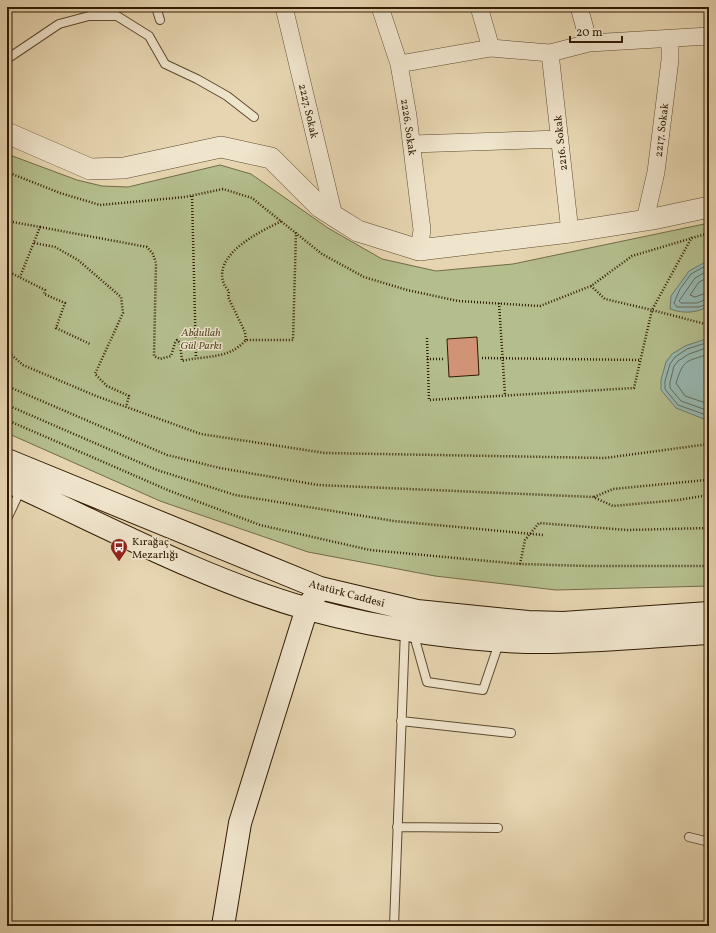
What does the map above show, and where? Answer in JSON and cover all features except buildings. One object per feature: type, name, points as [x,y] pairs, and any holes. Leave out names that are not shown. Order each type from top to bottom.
[{"type":"main road","name":"Atatürk Caddesi","points":[[7,460],[22,479],[320,588],[417,611],[528,622],[563,623],[709,613]]},
{"type":"main road","points":[[22,479],[213,576],[307,608],[409,630],[500,640],[551,642],[709,633]]},
{"type":"main road","points":[[223,926],[240,823],[307,608],[320,588]]},
{"type":"street","name":"2227. Sokak","points":[[284,7],[334,216]]},
{"type":"street","name":"2226. Sokak","points":[[380,7],[399,64],[412,144],[422,230],[419,250]]},
{"type":"street","points":[[479,7],[490,48]]},
{"type":"street","points":[[579,7],[589,42]]},
{"type":"street","points":[[399,64],[490,48],[550,53],[589,42],[709,36]]},
{"type":"street","name":"2217. Sokak","points":[[645,220],[656,172],[670,60],[670,39]]},
{"type":"street","name":"2216. Sokak","points":[[550,53],[570,232]]},
{"type":"street","points":[[7,133],[90,170],[124,168],[221,147],[271,158],[320,207],[358,231],[419,250],[570,232],[645,220],[709,206]]},
{"type":"street","points":[[412,144],[560,139]]},
{"type":"lane","points":[[156,7],[160,20]]},
{"type":"lane","points":[[7,59],[59,24],[89,16],[117,16],[149,36],[165,64],[197,79],[227,96],[254,117]]},
{"type":"lane","points":[[7,519],[22,479]]},
{"type":"lane","points":[[409,630],[427,682],[483,690],[500,640]]},
{"type":"lane","points":[[394,926],[401,720],[409,630]]},
{"type":"lane","points":[[401,720],[511,733]]},
{"type":"lane","points":[[397,827],[498,828]]},
{"type":"lane","points":[[688,837],[709,842]]},
{"type":"path","points":[[192,196],[196,358]]},
{"type":"path","points":[[7,221],[147,247],[154,254],[156,263],[154,356],[160,359],[171,356],[174,343],[177,340],[180,343],[182,361],[229,354],[238,349],[246,340],[293,340],[296,232]]},
{"type":"path","points":[[246,340],[245,332],[228,297],[229,292],[224,285],[222,273],[226,260],[240,244],[282,221]]},
{"type":"path","points":[[20,277],[40,227]]},
{"type":"path","points":[[426,338],[428,400],[634,388],[652,310],[692,237]]},
{"type":"path","points":[[34,243],[54,247],[78,260],[121,297],[123,313],[95,374],[107,386],[129,396],[126,407]]},
{"type":"path","points":[[7,271],[45,290],[44,294],[65,303],[56,328],[90,344]]},
{"type":"path","points":[[591,286],[605,299],[709,325]]},
{"type":"path","points":[[499,303],[505,395]]},
{"type":"path","points":[[7,351],[23,365],[126,407],[201,434],[325,453],[605,458],[709,444]]},
{"type":"path","points":[[482,358],[640,360]]},
{"type":"path","points":[[427,359],[445,359]]},
{"type":"path","points":[[7,386],[167,455],[220,468],[318,485],[593,497],[613,506],[678,500],[709,495]]},
{"type":"path","points":[[7,405],[157,470],[234,494],[394,521],[543,535]]},
{"type":"path","points":[[7,420],[170,491],[260,525],[370,550],[520,564],[588,566],[709,566]]},
{"type":"path","points":[[593,497],[613,489],[706,480],[709,481]]},
{"type":"path","points":[[520,564],[525,540],[539,523],[627,530],[709,528]]},
{"type":"green space","name":"Abdullah Gül Parkı","points":[[7,154],[77,180],[102,186],[128,187],[220,165],[251,174],[328,228],[382,259],[436,271],[513,264],[709,223],[709,586],[556,590],[435,576],[308,552],[160,501],[7,433]]},
{"type":"water","points":[[709,260],[709,306],[690,312],[680,312],[670,309],[671,296],[689,271]]},
{"type":"water","points":[[709,338],[709,421],[676,408],[661,390],[661,380],[666,362],[672,354],[685,346]]},
{"type":"place","name":"Kırağaç Mezarlığı","points":[[119,562]]}]
